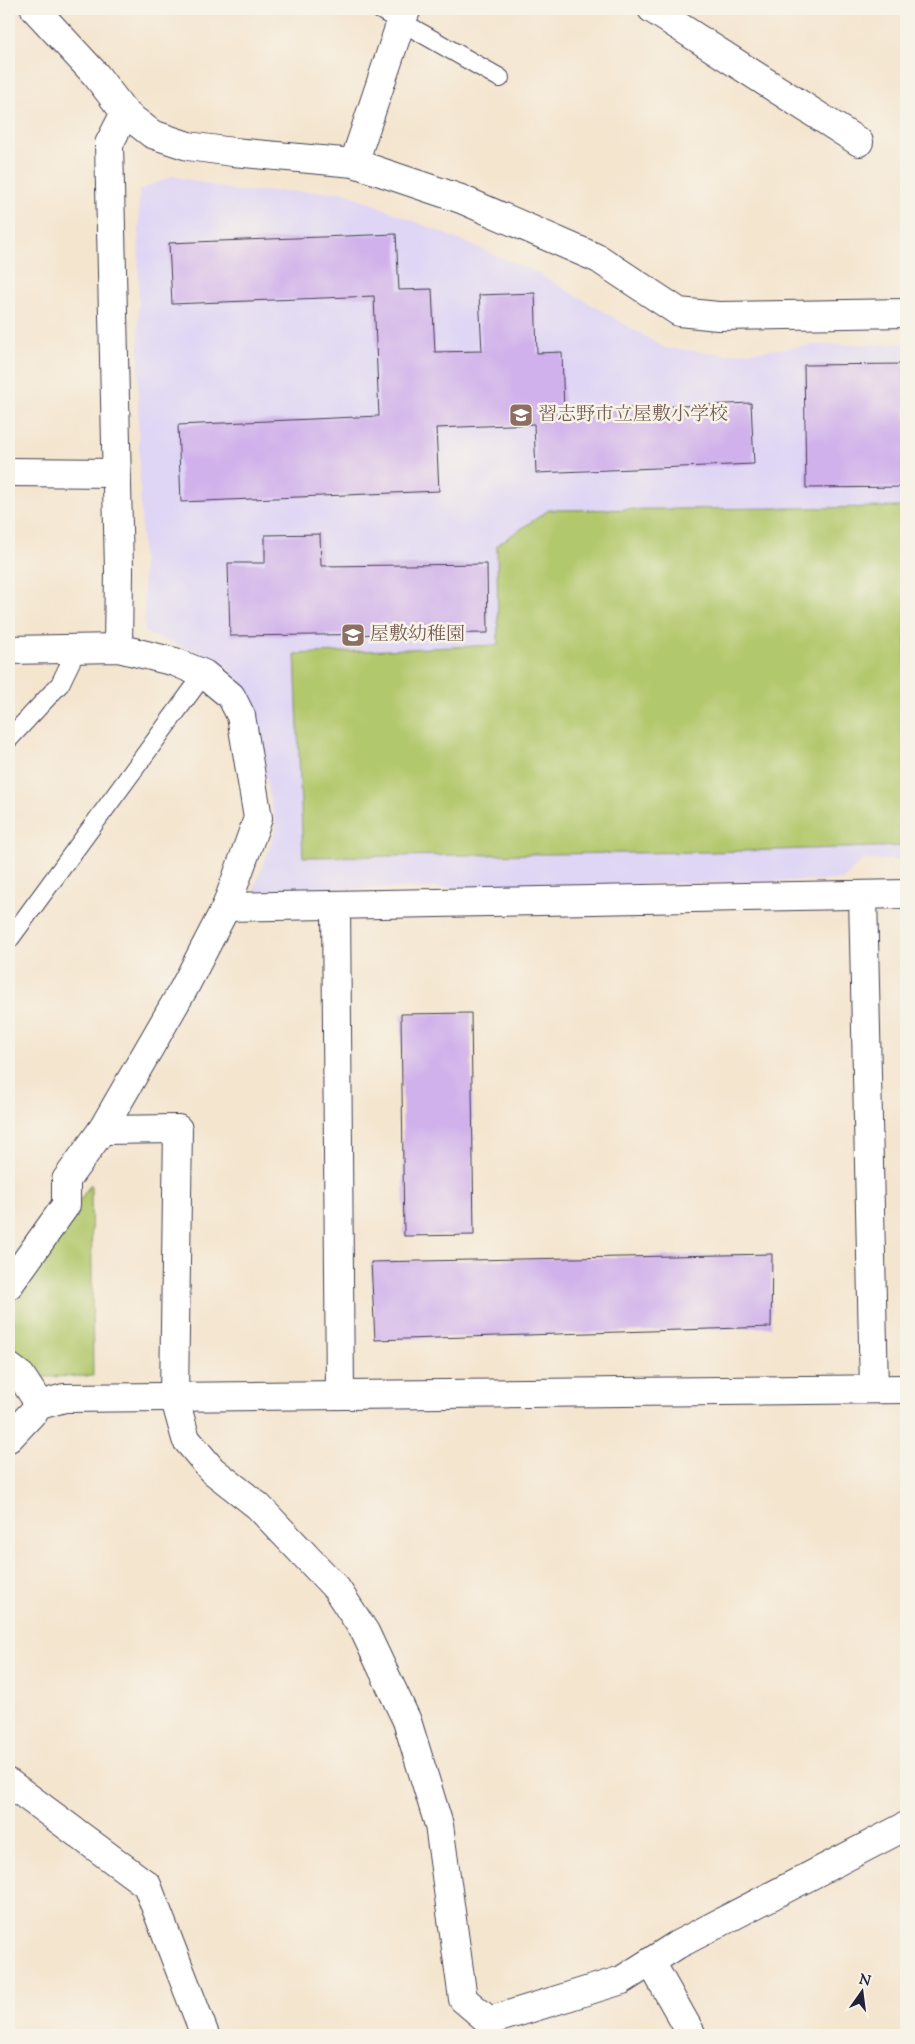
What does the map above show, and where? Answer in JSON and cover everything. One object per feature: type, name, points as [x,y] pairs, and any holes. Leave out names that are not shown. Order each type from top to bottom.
[{"type":"street","points":[[34,9],[96,75],[125,113],[152,134],[188,146],[354,163],[461,199],[599,259],[679,312],[718,316],[906,313]]},
{"type":"street","points":[[652,9],[859,142]]},
{"type":"street","points":[[354,163],[396,13]]},
{"type":"street","points":[[118,648],[119,570],[108,144],[125,113]]},
{"type":"street","points":[[9,472],[116,473]]},
{"type":"street","points":[[9,650],[118,648],[175,662],[204,674],[231,696],[241,716],[258,818],[226,907],[184,988],[102,1130],[66,1180],[66,1205],[9,1285]]},
{"type":"street","points":[[226,907],[906,894]]},
{"type":"street","points":[[863,895],[874,1389]]},
{"type":"street","points":[[336,905],[340,1394]]},
{"type":"street","points":[[102,1130],[178,1129],[174,1396],[186,1439],[212,1470],[258,1506],[336,1588],[365,1632],[407,1721],[439,1825],[463,1999],[489,2021],[510,2025],[622,1980],[678,1945],[906,1826]]},
{"type":"street","points":[[9,1367],[21,1376],[40,1405]]},
{"type":"street","points":[[9,1438],[40,1405],[64,1398],[906,1388]]},
{"type":"street","points":[[9,1783],[147,1885],[205,2035]]},
{"type":"street","points":[[651,1962],[692,2035]]},
{"type":"lane","points":[[396,13],[500,78]]},
{"type":"lane","points":[[9,739],[60,684],[77,649]]},
{"type":"lane","points":[[9,940],[204,674]]},
{"type":"shaded area","points":[[173,176],[236,191],[344,192],[536,272],[665,348],[727,354],[817,345],[906,343],[906,860],[863,860],[842,880],[254,891],[276,828],[248,690],[218,660],[145,633],[138,420],[139,190]]},
{"type":"green space","points":[[906,507],[906,846],[711,852],[303,857],[295,654],[498,645],[497,545],[549,510]]},
{"type":"green space","points":[[91,1184],[93,1376],[40,1377],[9,1353],[9,1301]]},
{"type":"building","points":[[396,234],[399,290],[432,289],[435,352],[482,351],[479,295],[535,293],[537,353],[562,352],[564,411],[751,403],[754,464],[536,473],[534,424],[436,428],[439,491],[181,502],[178,425],[379,416],[374,296],[172,304],[169,243]]},
{"type":"building","points":[[906,364],[906,487],[806,488],[804,365]]},
{"type":"building","points":[[320,534],[321,566],[487,564],[488,633],[230,636],[228,563],[265,563],[265,535]]},
{"type":"building","points":[[471,1013],[474,1235],[404,1236],[401,1014]]},
{"type":"building","points":[[772,1254],[771,1327],[375,1340],[371,1262]]},
{"type":"place","name":"習志野市立屋敷小学校","points":[[521,415]]},
{"type":"place","name":"屋敷幼稚園","points":[[353,635]]}]
